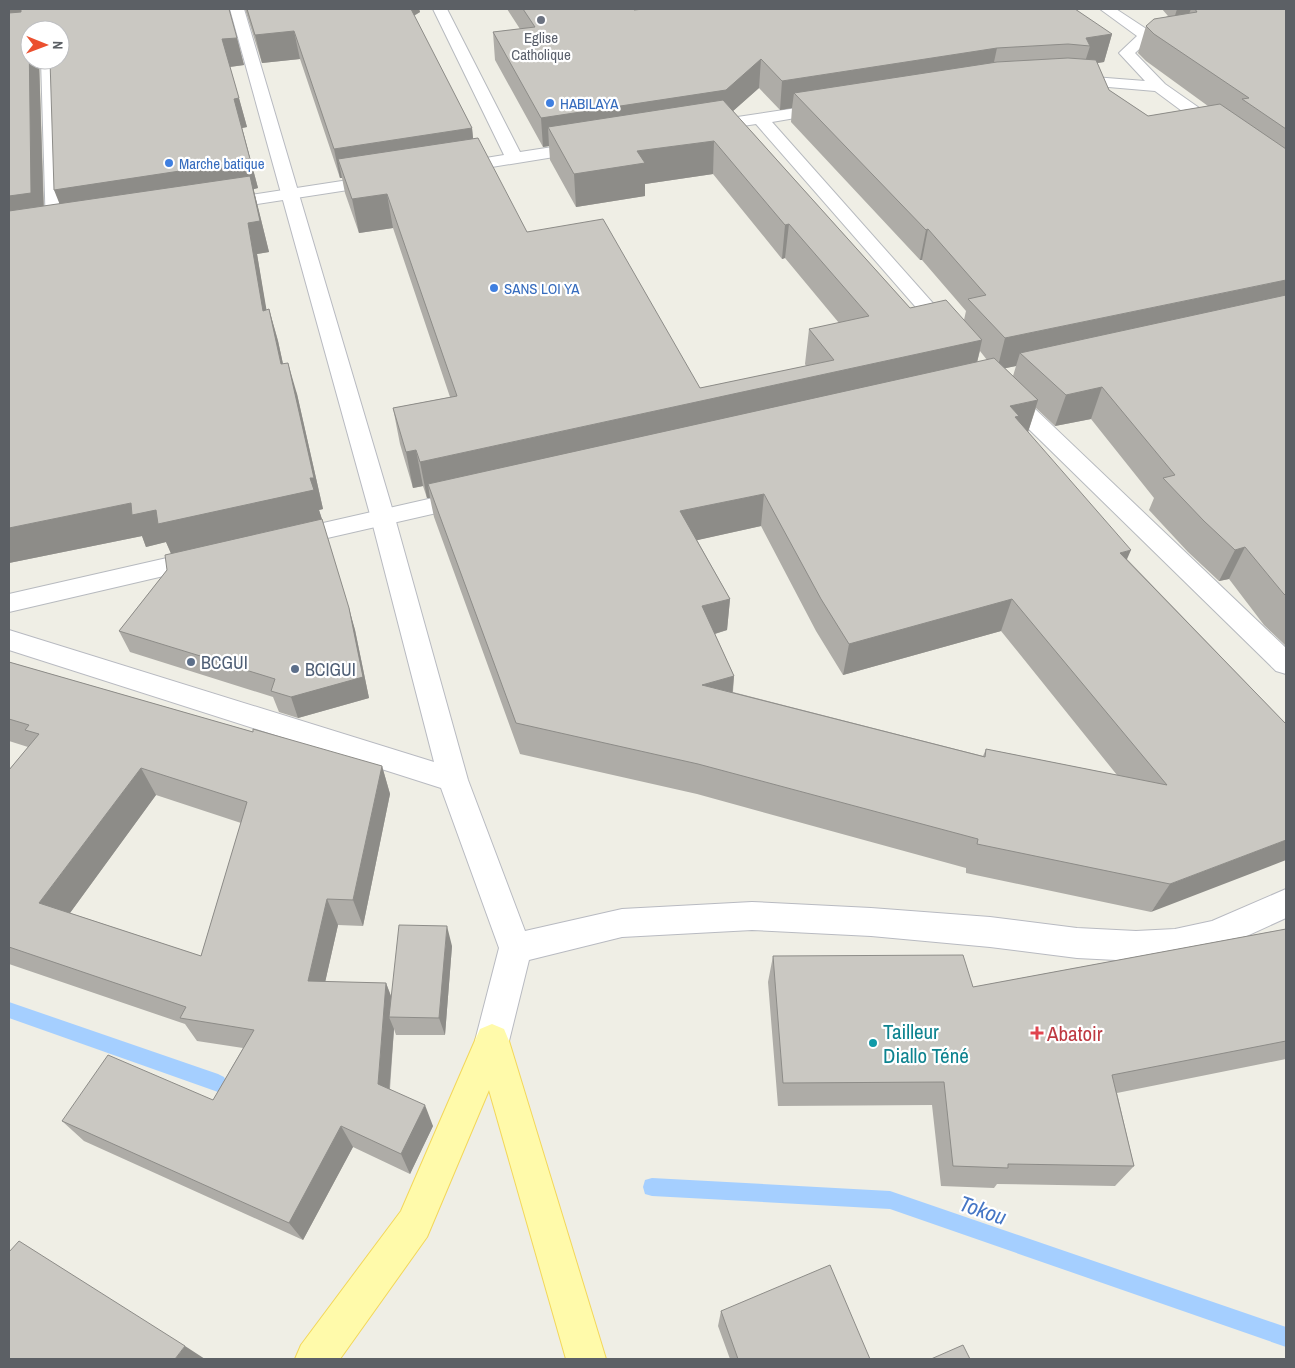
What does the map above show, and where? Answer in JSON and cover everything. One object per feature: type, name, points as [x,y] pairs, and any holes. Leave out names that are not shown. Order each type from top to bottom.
[{"type":"main road","points":[[315,1359],[414,1224],[492,1041]]},
{"type":"main road","points":[[492,1041],[586,1359]]},
{"type":"street","points":[[237,9],[383,518],[453,780],[515,948],[492,1041]]},
{"type":"street","points":[[440,9],[515,159]]},
{"type":"street","points":[[1107,9],[1146,35]]},
{"type":"street","points":[[1230,138],[1159,88],[1127,53],[1146,35],[1224,17],[1248,9]]},
{"type":"street","points":[[49,70],[55,230]]},
{"type":"street","points":[[1052,80],[1159,88]]},
{"type":"street","points":[[686,130],[846,105]]},
{"type":"street","points":[[760,118],[964,350]]},
{"type":"street","points":[[443,170],[598,145]]},
{"type":"street","points":[[202,208],[396,178]]},
{"type":"street","points":[[36,232],[74,227]]},
{"type":"street","points":[[1019,373],[991,380],[1286,664]]},
{"type":"street","points":[[269,543],[489,494]]},
{"type":"street","points":[[9,603],[221,554]]},
{"type":"street","points":[[9,640],[453,780]]},
{"type":"street","points":[[515,948],[622,923],[752,916],[871,922],[990,932],[1077,944],[1136,946],[1176,944],[1216,935],[1286,903]]},
{"type":"building","points":[[21,9],[229,9],[237,38],[222,39],[239,98],[234,99],[250,159],[54,190],[50,70],[70,70],[70,20],[20,20],[20,70],[29,70],[31,193],[9,196],[9,13],[21,12]]},
{"type":"building","points":[[247,9],[411,9],[472,128],[334,149],[294,31],[255,35]]},
{"type":"building","points":[[523,9],[1075,9],[1112,34],[1086,38],[1090,46],[1068,44],[997,48],[782,81],[761,59],[726,90],[541,118],[493,32],[535,27]]},
{"type":"building","points":[[1195,9],[1286,9],[1286,129],[1242,99],[1249,98],[1154,34],[1146,26],[1154,19],[1197,12]]},
{"type":"building","points":[[1068,58],[1096,60],[1109,90],[1148,116],[1220,104],[1286,149],[1286,280],[1005,338],[968,299],[986,295],[928,229],[926,230],[794,93],[997,62]]},
{"type":"building","points":[[723,100],[910,308],[946,300],[982,340],[420,462],[416,450],[406,452],[393,408],[457,396],[387,194],[352,199],[338,159],[478,138],[527,232],[603,219],[700,388],[834,360],[809,329],[869,316],[789,224],[785,225],[714,141],[637,151],[645,163],[574,174],[548,127]]},
{"type":"building","points":[[250,176],[260,221],[248,223],[263,311],[269,309],[281,364],[288,363],[314,478],[310,478],[314,490],[158,524],[156,510],[132,515],[131,503],[9,528],[9,211]]},
{"type":"building","points":[[1286,295],[1286,596],[1245,547],[1235,550],[1163,478],[1175,475],[1102,387],[1066,395],[1020,353]]},
{"type":"building","points":[[994,358],[1038,400],[1010,406],[1019,416],[1015,417],[1131,550],[1120,553],[1286,724],[1286,840],[1170,884],[977,844],[978,839],[698,764],[516,723],[428,484]],"holes":[[[764,494],[821,599],[849,644],[1012,599],[1167,785],[986,749],[985,757],[702,685],[734,676],[702,606],[730,599],[680,511]]]},
{"type":"building","points":[[322,519],[349,608],[363,677],[291,697],[271,691],[275,679],[119,631],[167,570],[165,555]]},
{"type":"building","points":[[9,662],[253,732],[253,729],[382,766],[353,900],[327,899],[308,981],[386,983],[378,1084],[425,1105],[401,1154],[341,1126],[289,1223],[62,1121],[108,1055],[213,1100],[254,1030],[180,1018],[186,1007],[9,947],[9,770],[39,734],[25,730],[29,725],[9,719]],"holes":[[[141,768],[247,802],[201,956],[39,903]]]},
{"type":"building","points":[[399,925],[447,926],[439,1018],[389,1017]]},
{"type":"building","points":[[1286,929],[1286,1041],[1112,1075],[1134,1166],[1008,1164],[1008,1168],[953,1166],[944,1082],[783,1083],[773,956],[963,955],[973,987]]},
{"type":"building","points":[[19,1241],[185,1346],[175,1359],[9,1359],[9,1252]]},
{"type":"building","points":[[830,1265],[870,1359],[738,1359],[721,1311]]},
{"type":"building","points":[[963,1345],[970,1359],[931,1359]]},
{"type":"waterway","points":[[9,1010],[218,1083]]},
{"type":"waterway","name":"Tokou","points":[[652,1187],[890,1200],[1286,1337]]},
{"type":"place","name":"Eglise Catholique","points":[[541,20]]},
{"type":"place","name":"HABILAYA","points":[[550,103]]},
{"type":"place","name":"Marche batique","points":[[169,163]]},
{"type":"place","name":"SANS LOI YA","points":[[494,288]]},
{"type":"place","name":"BCGUI","points":[[191,662]]},
{"type":"place","name":"BCIGUI","points":[[295,669]]},
{"type":"place","name":"Abatoir","points":[[1037,1033]]},
{"type":"place","name":"Tailleur Diallo Téné","points":[[873,1043]]}]
